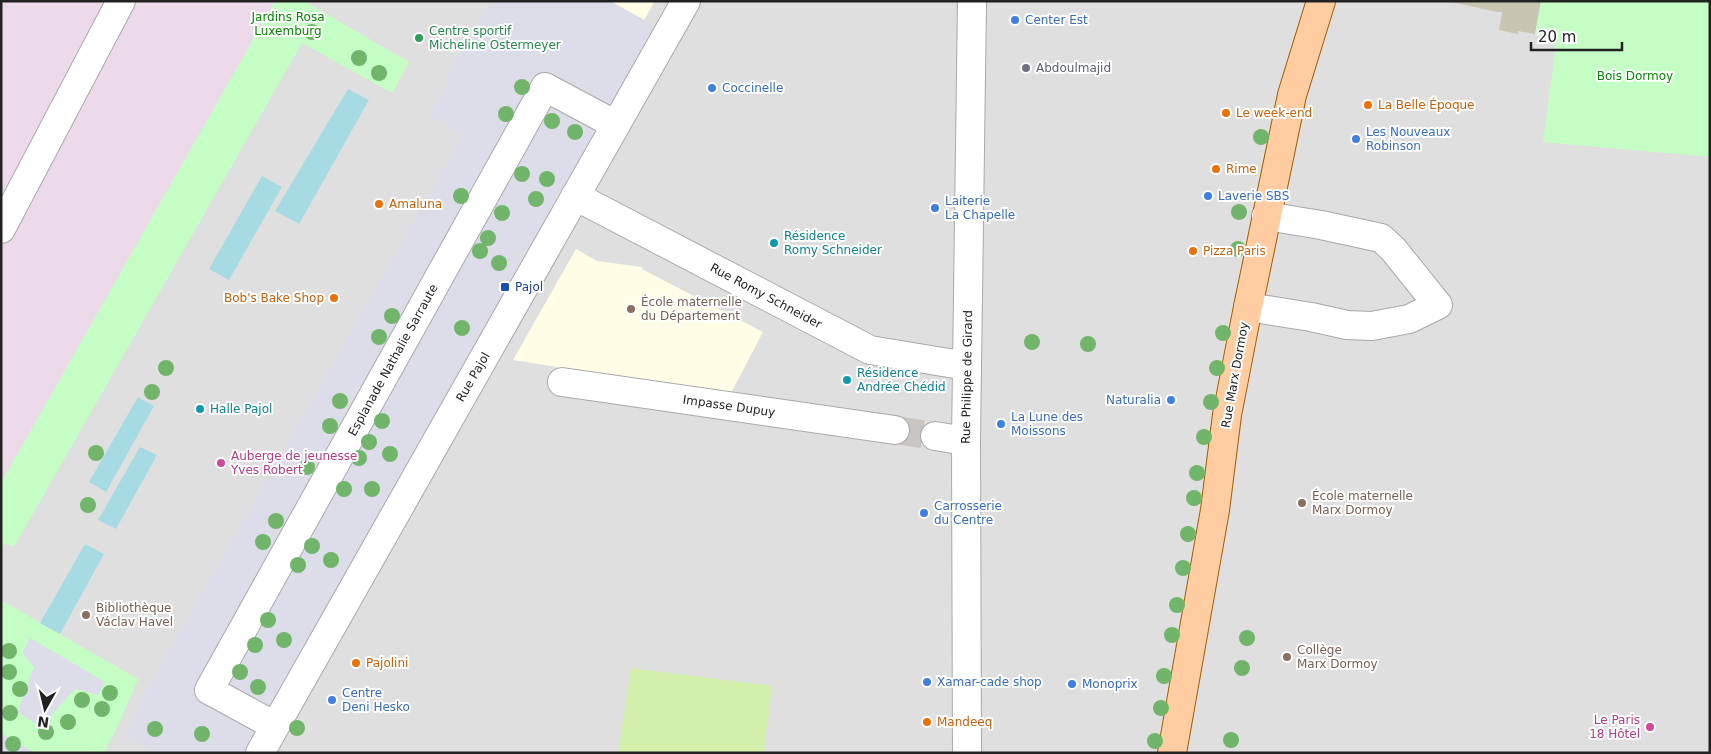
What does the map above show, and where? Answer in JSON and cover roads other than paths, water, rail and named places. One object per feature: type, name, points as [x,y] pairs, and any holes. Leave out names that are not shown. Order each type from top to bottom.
[{"type":"main road","name":"Rue Marx Dormoy","points":[[1172,753],[1215,510],[1227,415],[1266,216],[1292,95],[1321,1]]},
{"type":"street","points":[[1,229],[121,1]]},
{"type":"street","name":"Rue Pajol","points":[[260,753],[686,1]]},
{"type":"street","name":"Rue Philippe de Girard","points":[[968,753],[966,441],[972,1]]},
{"type":"street","name":"Esplanade Nathalie Sarraute","points":[[275,726],[208,690],[545,87],[616,125]]},
{"type":"street","name":"Rue Romy Schneider","points":[[575,196],[870,350],[967,366]]},
{"type":"street","points":[[1248,307],[1347,325],[1372,326],[1409,319],[1438,306],[1393,249],[1381,238],[1266,216]]},
{"type":"street","name":"Impasse Dupuy","points":[[562,382],[895,430]]},
{"type":"street","points":[[935,436],[966,441]]},
{"type":"water","points":[[348,89],[369,100],[299,224],[275,211]]},
{"type":"water","points":[[262,176],[282,187],[229,280],[209,269]]},
{"type":"water","points":[[138,397],[154,406],[106,492],[89,482]]},
{"type":"water","points":[[140,447],[157,455],[116,529],[98,520]]},
{"type":"water","points":[[85,544],[104,554],[60,634],[40,623]]},
{"type":"tunnel","points":[[895,430],[935,436]]},
{"type":"place","name":"Center Est","points":[[1015,20]]},
{"type":"place","name":"Centre sportif Micheline Ostermeyer","points":[[419,38]]},
{"type":"place","name":"Abdoulmajid","points":[[1026,68]]},
{"type":"place","name":"Coccinelle","points":[[712,88]]},
{"type":"place","name":"La Belle Époque","points":[[1368,105]]},
{"type":"place","name":"Le week-end","points":[[1226,113]]},
{"type":"place","name":"Les Nouveaux Robinson","points":[[1356,139]]},
{"type":"place","name":"Rime","points":[[1216,169]]},
{"type":"place","name":"Laverie SBS","points":[[1208,196]]},
{"type":"place","name":"Amaluna","points":[[379,204]]},
{"type":"place","name":"Laiterie La Chapelle","points":[[935,208]]},
{"type":"place","name":"Résidence Romy Schneider","points":[[774,243]]},
{"type":"place","name":"Pizza Paris","points":[[1193,251]]},
{"type":"place","name":"Pajol","points":[[505,287]]},
{"type":"place","name":"Bob's Bake Shop","points":[[334,298]]},
{"type":"place","name":"École maternelle du Département","points":[[631,309]]},
{"type":"place","name":"Résidence Andrée Chédid","points":[[847,380]]},
{"type":"place","name":"Naturalia","points":[[1171,400]]},
{"type":"place","name":"Halle Pajol","points":[[200,409]]},
{"type":"place","name":"La Lune des Moissons","points":[[1001,424]]},
{"type":"place","name":"Auberge de jeunesse Yves Robert","points":[[221,463]]},
{"type":"place","name":"École maternelle Marx Dormoy","points":[[1302,503]]},
{"type":"place","name":"Carrosserie du Centre","points":[[924,513]]},
{"type":"place","name":"Bibliothèque Václav Havel","points":[[86,615]]},
{"type":"place","name":"Collège Marx Dormoy","points":[[1287,657]]},
{"type":"place","name":"Pajolini","points":[[356,663]]},
{"type":"place","name":"Xamar-cade shop","points":[[927,682]]},
{"type":"place","name":"Monoprix","points":[[1072,684]]},
{"type":"place","name":"Centre Deni Hesko","points":[[332,700]]},
{"type":"place","name":"Mandeeq","points":[[927,722]]},
{"type":"place","name":"Le Paris 18 Hôtel","points":[[1650,727]]},
{"type":"park label","name":"Jardins Rosa Luxemburg","points":[[288,24]]},
{"type":"park label","name":"Bois Dormoy","points":[[1635,76]]}]
